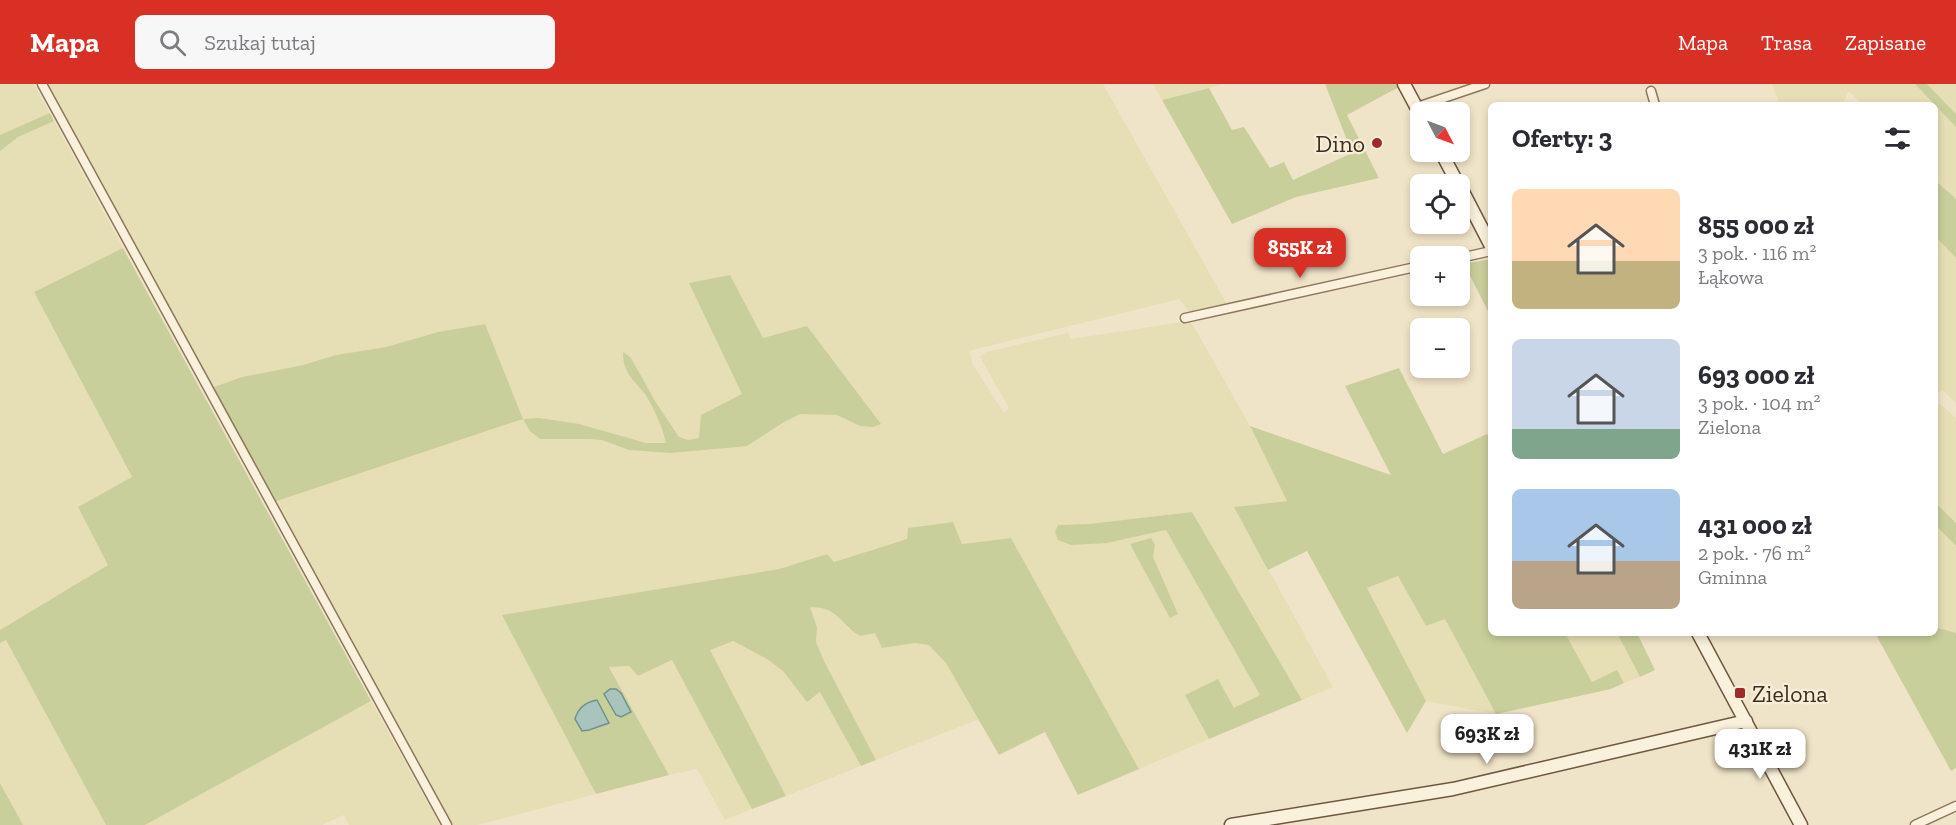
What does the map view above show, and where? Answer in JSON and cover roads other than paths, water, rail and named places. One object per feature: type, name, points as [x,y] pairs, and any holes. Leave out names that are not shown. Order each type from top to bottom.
[{"type":"street","points":[[42,84],[447,825]]},
{"type":"street","points":[[1404,84],[1414,102]]},
{"type":"street","points":[[1427,102],[1485,84]]},
{"type":"street","points":[[1651,91],[1654,102]]},
{"type":"street","points":[[1470,206],[1488,240]]},
{"type":"street","points":[[1470,256],[1488,252]]},
{"type":"street","points":[[1185,318],[1410,268]]},
{"type":"street","points":[[1700,636],[1801,825]]},
{"type":"street","points":[[1231,825],[1453,789],[1746,721]]},
{"type":"street","points":[[1915,825],[1956,806]]},
{"type":"water","points":[[610,689],[616,689],[621,693],[631,712],[621,717],[616,715],[604,694]]},
{"type":"water","points":[[597,700],[609,723],[582,731],[575,719],[576,715],[583,706]]},
{"type":"place","name":"Dino","points":[[1377,143]]},
{"type":"place","name":"Zielona","points":[[1740,693]]}]
